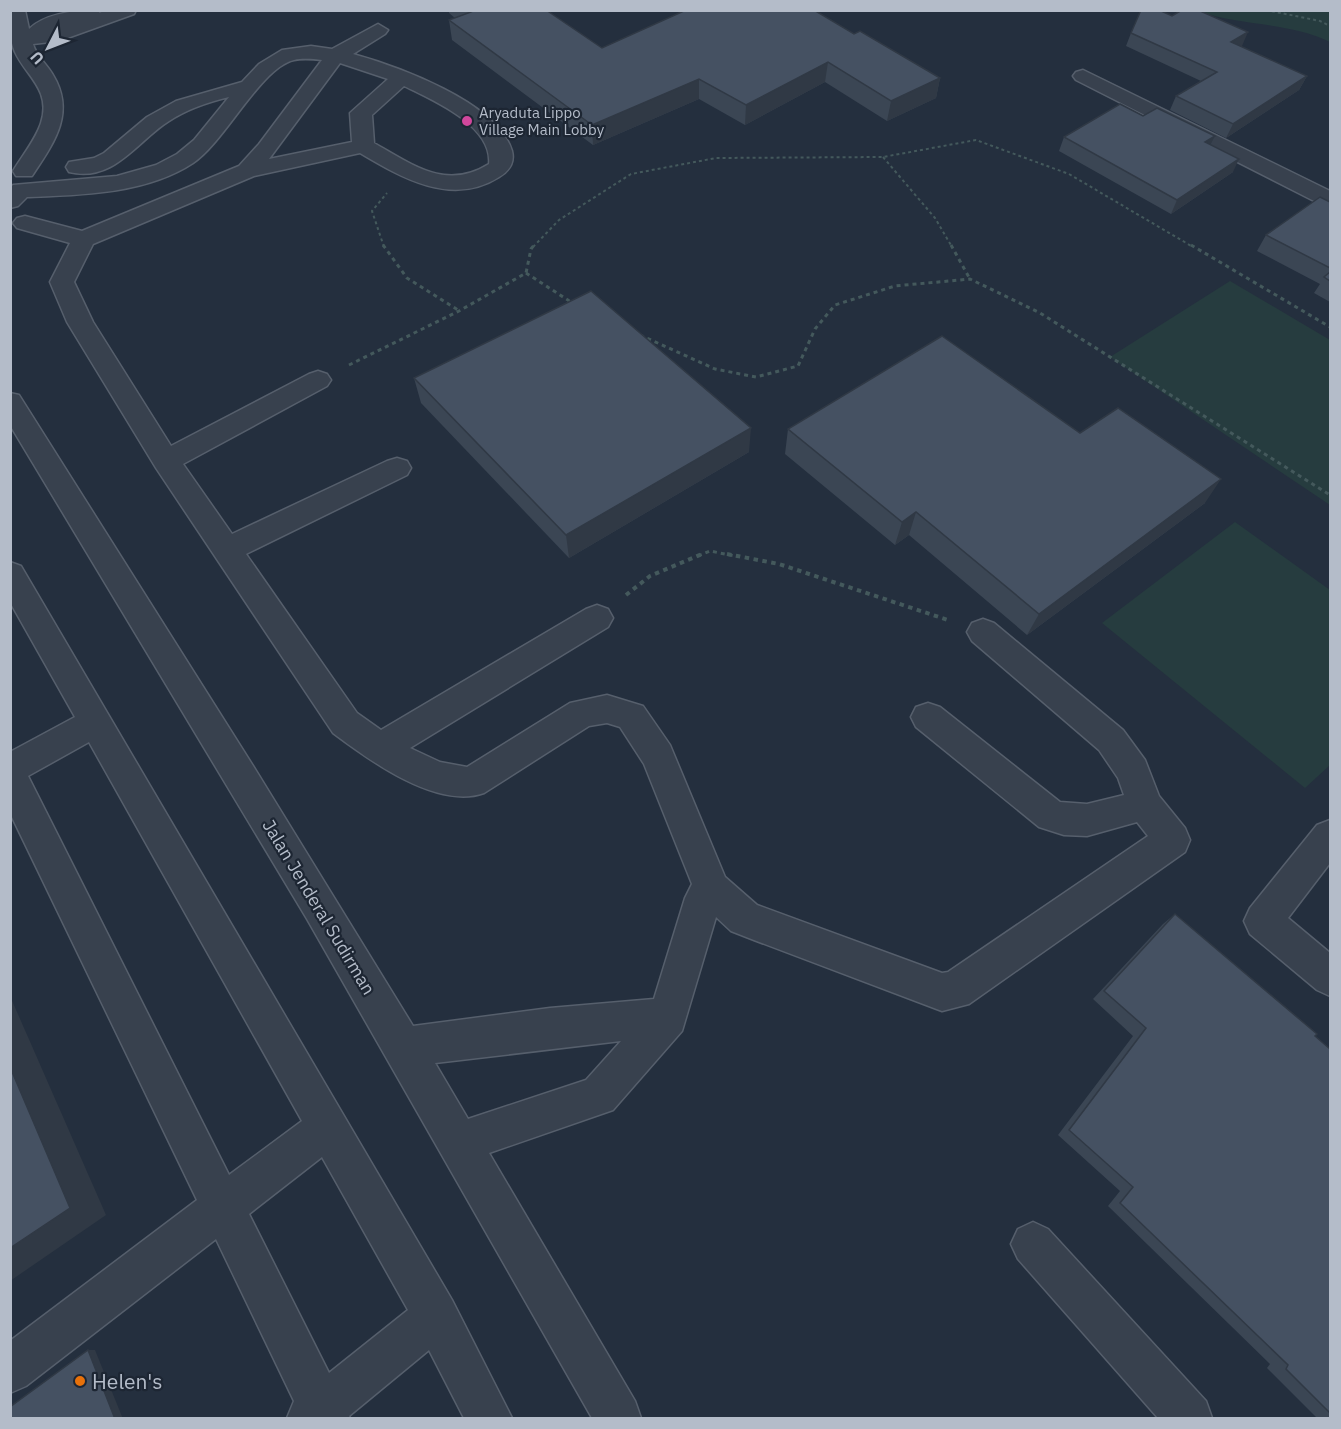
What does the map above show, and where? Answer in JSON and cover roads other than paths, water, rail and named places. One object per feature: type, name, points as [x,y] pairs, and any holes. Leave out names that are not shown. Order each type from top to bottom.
[{"type":"street","points":[[15,10],[29,39],[54,104],[52,123],[18,190]]},
{"type":"street","points":[[29,39],[92,10]]},
{"type":"street","points":[[29,39],[127,10]]},
{"type":"street","points":[[247,171],[267,149],[335,56],[378,30]]},
{"type":"street","points":[[18,190],[68,188],[132,179],[155,172],[180,160],[202,146],[250,87],[278,58],[303,52],[335,56],[404,76],[468,114],[492,136],[501,150],[500,166],[487,177],[459,185],[444,185],[406,171],[363,146],[247,171],[84,239],[62,282],[80,322],[166,461],[345,723],[378,749],[455,784],[472,783],[582,712],[607,709],[631,716],[658,756],[712,889],[744,918],[942,992],[956,990],[1172,840],[1144,804],[1133,771],[1111,740],[983,632]]},
{"type":"street","points":[[363,146],[361,113],[404,76]]},
{"type":"street","points":[[1083,76],[1330,200]]},
{"type":"street","points":[[77,167],[102,163],[111,158],[137,133],[184,104],[212,94],[250,87]]},
{"type":"street","points":[[18,190],[84,239]]},
{"type":"street","points":[[166,461],[318,380]]},
{"type":"street","name":"Jalan Jenderal Sudirman","points":[[10,402],[115,568],[461,1142],[618,1419]]},
{"type":"street","points":[[226,550],[397,468]]},
{"type":"street","points":[[10,574],[436,1316],[489,1419]]},
{"type":"street","points":[[378,749],[597,618]]},
{"type":"street","points":[[928,717],[1051,816],[1071,822],[1091,821],[1144,804]]},
{"type":"street","points":[[10,769],[96,722]]},
{"type":"street","points":[[10,776],[320,1415],[436,1316]]},
{"type":"street","points":[[1330,836],[1263,921],[1330,977]]},
{"type":"street","points":[[461,1142],[599,1096],[668,1017],[703,898],[712,889]]},
{"type":"street","points":[[404,1047],[550,1028],[668,1017]]},
{"type":"street","points":[[10,1370],[327,1127]]},
{"type":"street","points":[[1033,1244],[1189,1419]]},
{"type":"place","name":"Aryaduta Lippo Village Main Lobby","points":[[467,121]]},
{"type":"place","name":"Helen's","points":[[80,1381]]}]
